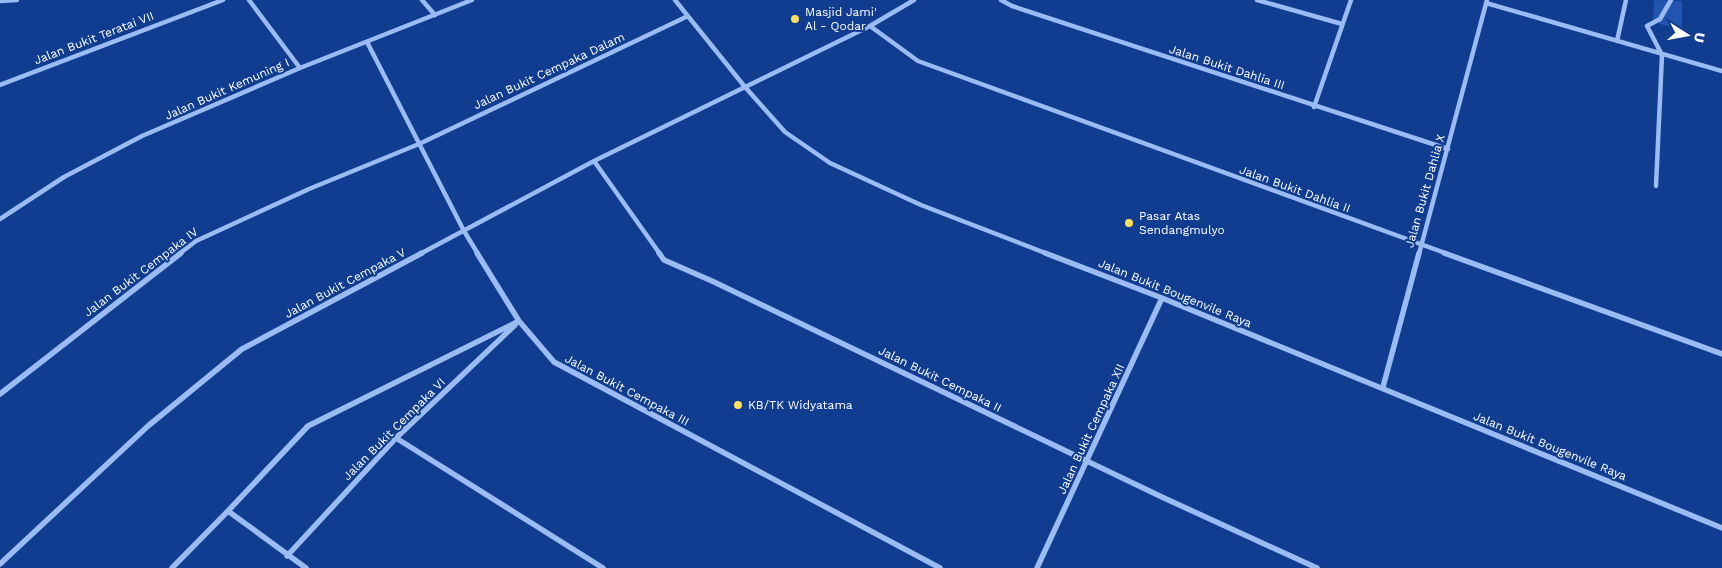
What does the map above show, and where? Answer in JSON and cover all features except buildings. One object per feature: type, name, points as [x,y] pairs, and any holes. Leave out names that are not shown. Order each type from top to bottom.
[{"type":"street","points":[[0,1],[17,0]]},
{"type":"street","name":"Jalan Bukit Teratai VII","points":[[0,85],[223,0]]},
{"type":"street","points":[[248,0],[300,68]]},
{"type":"street","points":[[422,0],[435,15]]},
{"type":"street","name":"Jalan Bukit Kemuning I","points":[[0,219],[64,176],[142,136],[300,68],[472,0]]},
{"type":"street","name":"Jalan Bukit Bougenvile Raya","points":[[675,0],[745,87],[785,132],[830,163],[921,205],[1162,298],[1383,387],[1722,528]]},
{"type":"street","name":"Jalan Bukit Cempaka V","points":[[0,564],[152,424],[242,349],[594,161],[870,26],[914,0]]},
{"type":"street","name":"Jalan Bukit Dahlia III","points":[[1001,0],[1012,6],[1448,149]]},
{"type":"street","points":[[1257,0],[1342,24]]},
{"type":"street","points":[[1314,106],[1351,0]]},
{"type":"street","points":[[1617,41],[1626,0]]},
{"type":"street","points":[[1656,186],[1662,55],[1647,26],[1660,19],[1672,0]]},
{"type":"street","points":[[1487,1],[1662,55],[1722,71]]},
{"type":"street","name":"Jalan Bukit Dahlia X","points":[[1383,387],[1487,1]]},
{"type":"street","name":"Jalan Bukit Cempaka Dalam","points":[[419,144],[688,16]]},
{"type":"street","name":"Jalan Bukit Dahlia II","points":[[870,26],[918,61],[1722,354]]},
{"type":"street","name":"Jalan Bukit Cempaka III","points":[[367,42],[464,231],[519,321],[554,362],[940,568]]},
{"type":"street","name":"Jalan Bukit Cempaka IV","points":[[0,394],[196,241],[301,193],[419,144]]},
{"type":"street","name":"Jalan Bukit Cempaka II","points":[[594,161],[664,260],[1317,568]]},
{"type":"street","name":"Jalan Bukit Cempaka XII","points":[[1037,568],[1162,298]]},
{"type":"street","points":[[172,568],[308,426],[519,321]]},
{"type":"street","name":"Jalan Bukit Cempaka VI","points":[[288,556],[396,438],[519,321]]},
{"type":"street","points":[[396,438],[603,568]]},
{"type":"street","points":[[228,511],[306,568]]},
{"type":"shaded area","points":[[1654,0],[1682,1],[1682,30],[1653,22]]},
{"type":"place","name":"Masjid Jami' Al - Qodar","points":[[795,19]]},
{"type":"place","name":"Pasar Atas Sendangmulyo","points":[[1129,223]]},
{"type":"place","name":"KB/TK Widyatama","points":[[738,405]]}]
